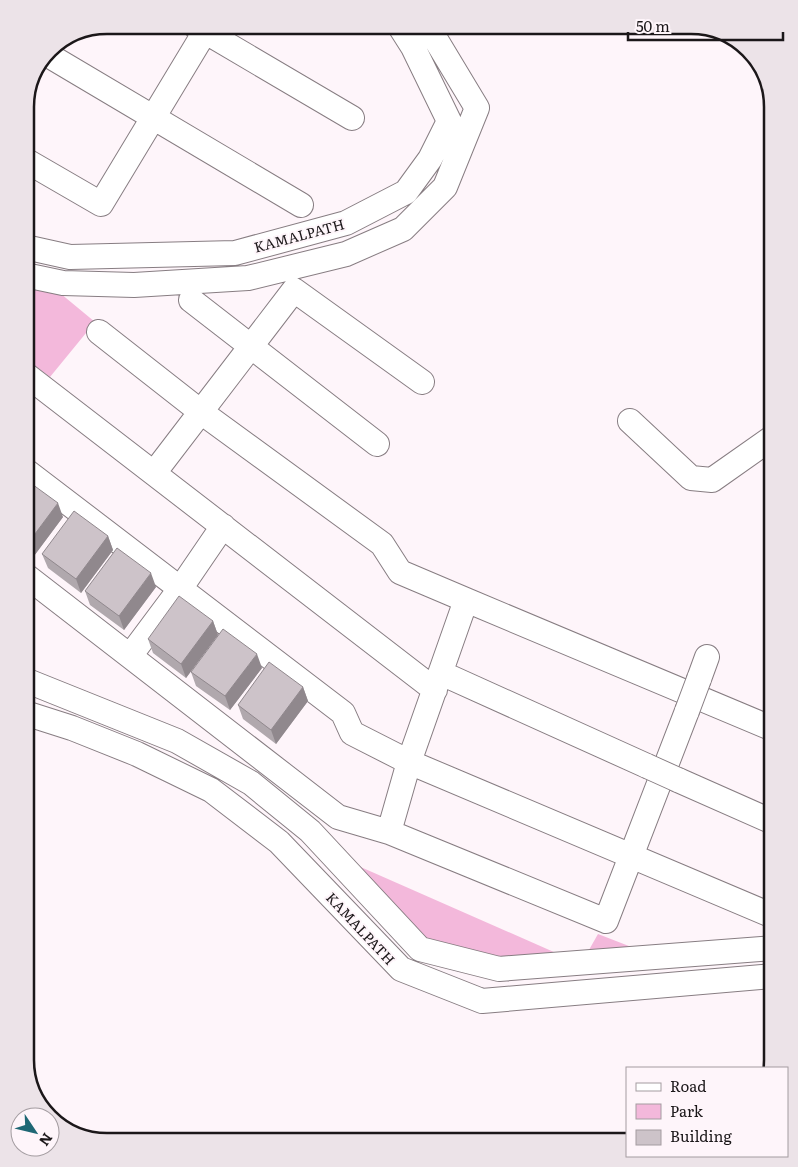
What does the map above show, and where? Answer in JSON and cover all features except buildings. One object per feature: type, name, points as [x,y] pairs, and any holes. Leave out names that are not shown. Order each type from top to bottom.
[{"type":"street","points":[[34,165],[101,204],[153,118],[199,34]]},
{"type":"street","points":[[214,34],[352,118]]},
{"type":"street","name":"KAMALPATH","points":[[34,248],[70,257],[235,253],[346,223],[406,192],[430,159],[449,120],[405,34]]},
{"type":"street","points":[[34,277],[62,283],[134,285],[248,278],[346,254],[403,228],[445,187],[477,108],[432,34]]},
{"type":"street","points":[[52,59],[301,205]]},
{"type":"street","points":[[154,473],[294,290],[422,382]]},
{"type":"street","points":[[191,300],[377,444]]},
{"type":"street","points":[[99,332],[201,412],[382,544],[400,572],[764,725]]},
{"type":"street","points":[[34,383],[223,526],[438,681],[647,766],[764,818]]},
{"type":"street","points":[[630,421],[691,478],[712,480],[764,443]]},
{"type":"street","points":[[34,477],[343,713],[352,733],[409,762],[764,912]]},
{"type":"street","points":[[130,656],[180,589],[223,526]]},
{"type":"street","points":[[34,582],[338,816],[389,832],[606,921],[703,668]]},
{"type":"street","points":[[389,832],[409,762],[466,600]]},
{"type":"street","points":[[34,684],[177,741],[251,783],[310,831],[420,949],[499,969],[764,949]]},
{"type":"street","name":"KAMALPATH","points":[[34,716],[72,728],[137,754],[211,790],[279,842],[400,969],[482,1000],[764,977]]},
{"type":"green space","points":[[34,276],[43,279],[95,322],[50,377],[34,365]]},
{"type":"green space","points":[[322,850],[581,964],[598,934],[670,962],[504,980],[424,951]]}]
